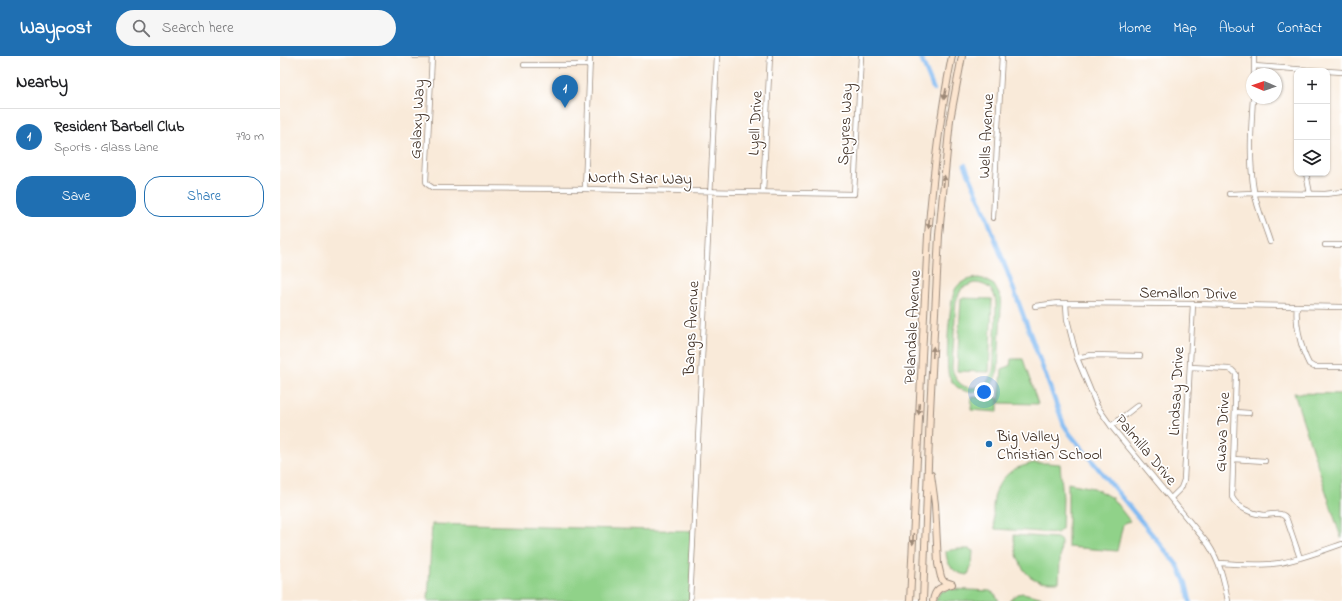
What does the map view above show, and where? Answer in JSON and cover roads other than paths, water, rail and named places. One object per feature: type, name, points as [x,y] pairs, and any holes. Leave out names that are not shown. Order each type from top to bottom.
[{"type":"main road","name":"Pelandale Avenue","points":[[910,601],[928,235],[941,120],[952,56]]},
{"type":"main road","name":"Pelandale Avenue","points":[[924,601],[928,465],[942,194],[950,120],[962,56]]},
{"type":"main road","points":[[928,465],[935,504],[938,564],[943,581],[952,584],[939,588],[933,601]]},
{"type":"street","points":[[414,56],[432,56]]},
{"type":"street","name":"Galaxy Way","points":[[427,184],[432,56]]},
{"type":"street","points":[[585,189],[590,56]]},
{"type":"street","name":"Bangs Avenue","points":[[690,601],[717,56]]},
{"type":"street","name":"Lyell Drive","points":[[763,192],[770,56]]},
{"type":"street","name":"Spyres Way","points":[[854,194],[861,56]]},
{"type":"street","name":"Wells Avenue","points":[[993,218],[1002,56]]},
{"type":"street","points":[[1254,56],[1254,66],[1294,69]]},
{"type":"street","points":[[524,65],[590,65]]},
{"type":"street","points":[[1330,71],[1342,72]]},
{"type":"street","points":[[1253,104],[1251,144],[1254,193],[1270,242]]},
{"type":"street","points":[[1307,176],[1310,194]]},
{"type":"street","name":"North Star Way","points":[[427,184],[433,188],[854,194]]},
{"type":"street","points":[[1229,194],[1325,194],[1342,192]]},
{"type":"street","points":[[1325,245],[1342,245]]},
{"type":"street","name":"Semallon Drive","points":[[1035,306],[1051,303],[1342,307]]},
{"type":"street","name":"Palmilla Drive","points":[[1066,304],[1066,319],[1077,358],[1101,414],[1208,544],[1219,563],[1228,601]]},
{"type":"street","name":"Lindsay Drive","points":[[1171,498],[1180,488],[1184,480],[1193,304]]},
{"type":"street","points":[[1297,306],[1297,328],[1310,365],[1314,367],[1342,367]]},
{"type":"street","points":[[1077,358],[1091,355],[1140,356]]},
{"type":"street","name":"Guava Drive","points":[[1190,367],[1229,369],[1234,372],[1236,376],[1231,494],[1235,502],[1251,512],[1264,515],[1284,515],[1288,520],[1300,558]]},
{"type":"street","points":[[1111,426],[1138,405]]},
{"type":"street","points":[[1235,412],[1249,413]]},
{"type":"street","points":[[1233,459],[1265,461]]},
{"type":"street","points":[[1219,563],[1271,564],[1300,558],[1342,544]]},
{"type":"waterway","points":[[920,56],[934,90]]},
{"type":"waterway","points":[[965,165],[985,212],[1064,425],[1178,566],[1186,584],[1190,601]]},
{"type":"place","name":"Resident Barbell Club","points":[[565,108]]},
{"type":"place","name":"Big Valley Christian School","points":[[989,444]]}]
